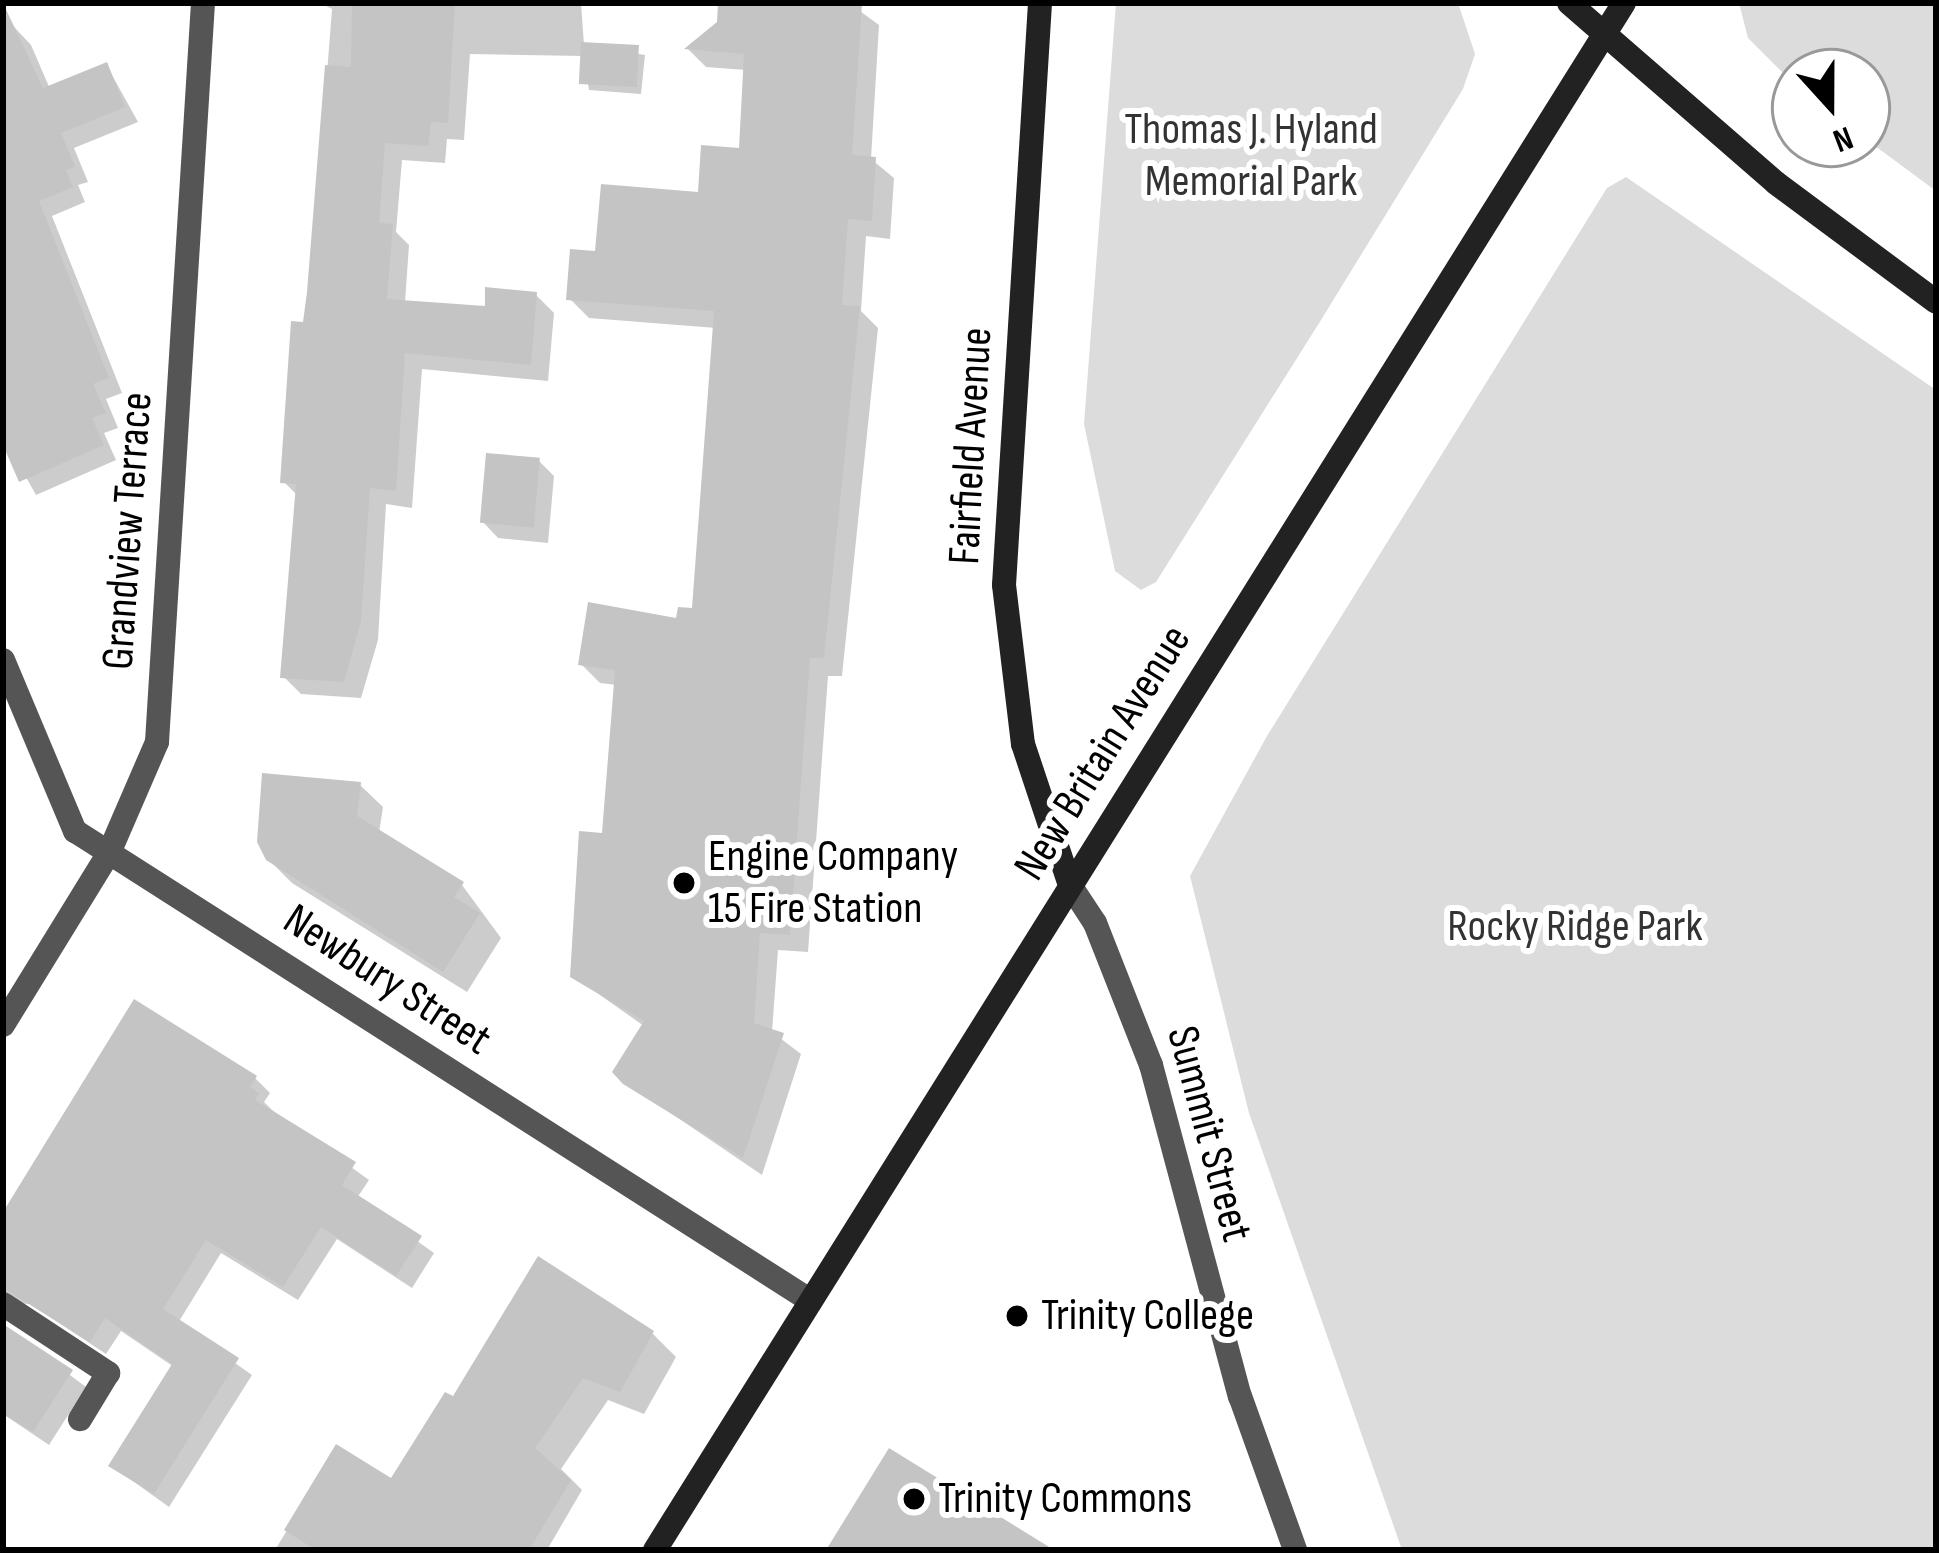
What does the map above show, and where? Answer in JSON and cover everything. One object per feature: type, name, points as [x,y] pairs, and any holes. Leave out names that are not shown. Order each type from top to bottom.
[{"type":"main road","name":"Fairfield Avenue","points":[[1040,3],[1004,585],[1023,744],[1070,884]]},
{"type":"main road","points":[[1570,3],[1777,183],[1936,302]]},
{"type":"main road","name":"New Britain Avenue","points":[[655,1550],[1624,3]]},
{"type":"street","name":"Grandview Terrace","points":[[3,1025],[109,853],[157,742],[203,3]]},
{"type":"street","name":"Newbury Street","points":[[3,660],[75,831],[811,1301]]},
{"type":"street","name":"Summit Street","points":[[1070,884],[1095,923],[1151,1065],[1240,1396],[1295,1550]]},
{"type":"street","points":[[3,1304],[108,1373],[80,1419]]},
{"type":"green space","name":"Thomas J. Hyland Memorial Park","points":[[1116,3],[1458,3],[1475,54],[1463,89],[1321,320],[1156,582],[1141,590],[1115,571],[1084,424]]},
{"type":"green space","points":[[1739,3],[1936,3],[1936,191],[1891,158],[1891,48],[1771,48],[1771,61],[1748,38]]},
{"type":"green space","name":"Rocky Ridge Park","points":[[1626,177],[1936,390],[1936,1550],[1402,1550],[1249,1113],[1190,876],[1267,736],[1607,188]]},
{"type":"building","points":[[3,3],[43,88],[107,62],[125,107],[61,133],[75,167],[66,170],[73,187],[39,201],[109,378],[93,384],[106,413],[92,418],[104,445],[19,482],[3,445]]},
{"type":"building","points":[[352,3],[455,3],[448,123],[431,122],[428,146],[385,143],[379,223],[393,224],[387,299],[485,306],[485,287],[537,292],[531,365],[405,353],[396,491],[370,488],[361,621],[344,682],[280,678],[296,484],[280,483],[291,321],[303,322],[307,292],[325,65],[351,67]]},
{"type":"building","points":[[718,3],[862,3],[852,155],[876,157],[872,221],[848,219],[842,305],[860,306],[824,658],[810,658],[790,935],[760,933],[754,1023],[784,1033],[743,1158],[623,1084],[612,1072],[644,1021],[570,977],[579,831],[602,833],[615,670],[578,665],[588,602],[676,618],[678,607],[692,608],[714,311],[566,300],[570,249],[595,251],[601,184],[698,192],[701,145],[739,148],[744,54],[684,49],[717,22]]},
{"type":"building","points":[[581,42],[639,45],[637,87],[579,84]]},
{"type":"building","points":[[486,453],[540,458],[534,527],[480,523]]},
{"type":"building","points":[[262,773],[361,782],[357,816],[464,882],[454,897],[480,913],[443,972],[266,860],[257,842]]},
{"type":"building","points":[[134,999],[257,1076],[250,1087],[259,1093],[255,1100],[356,1162],[342,1185],[422,1236],[396,1276],[321,1227],[283,1287],[206,1240],[163,1309],[239,1358],[154,1494],[108,1466],[172,1364],[105,1318],[90,1342],[3,1288],[3,1212]]},
{"type":"building","points":[[538,1256],[654,1331],[620,1392],[583,1378],[535,1448],[571,1480],[529,1550],[316,1550],[284,1530],[336,1444],[391,1478],[445,1392],[453,1396]]},
{"type":"building","points":[[3,1324],[73,1370],[33,1432],[3,1414]]},
{"type":"building","name":"Trinity Commons","points":[[889,1448],[1054,1550],[826,1550]]},
{"type":"place","name":"Engine Company 15 Fire Station","points":[[684,883]]},
{"type":"place","name":"Trinity College","points":[[1017,1316]]},
{"type":"place","name":"Trinity Commons","points":[[914,1499]]}]
